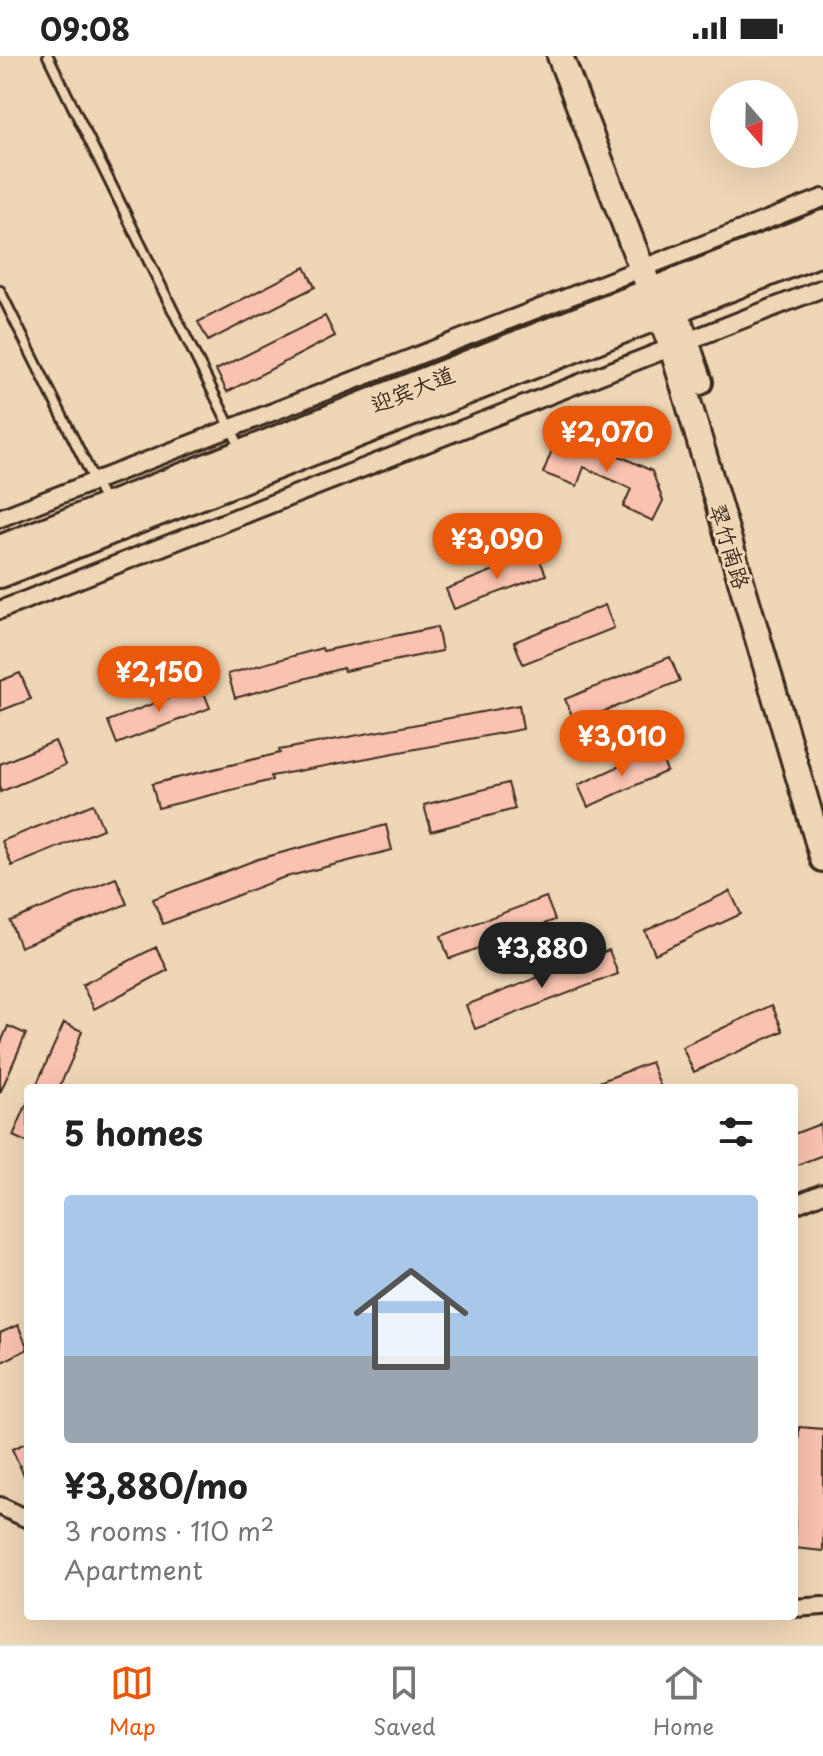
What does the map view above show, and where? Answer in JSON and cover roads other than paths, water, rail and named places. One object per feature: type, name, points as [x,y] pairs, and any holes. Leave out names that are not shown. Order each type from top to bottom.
[{"type":"main road","name":"翠竹南路","points":[[560,56],[659,289]]},
{"type":"main road","name":"翠竹南路","points":[[575,56],[680,344],[823,807]]},
{"type":"main road","name":"迎宾大道","points":[[0,574],[112,518],[248,465],[659,289],[823,224]]},
{"type":"main road","name":"迎宾大道","points":[[659,289],[823,251]]},
{"type":"main road","name":"翠竹南路","points":[[680,344],[823,859]]},
{"type":"main road","name":"迎宾大道","points":[[0,549],[112,518]]},
{"type":"street","points":[[0,518],[234,429],[659,289],[823,198]]},
{"type":"street","points":[[0,610],[823,288]]},
{"type":"street","points":[[798,1203],[823,1193]]},
{"type":"street","points":[[0,1506],[24,1517]]},
{"type":"street","points":[[798,1608],[823,1606]]},
{"type":"lane","points":[[48,56],[234,429],[248,465]]},
{"type":"lane","points":[[0,291],[112,518]]}]
